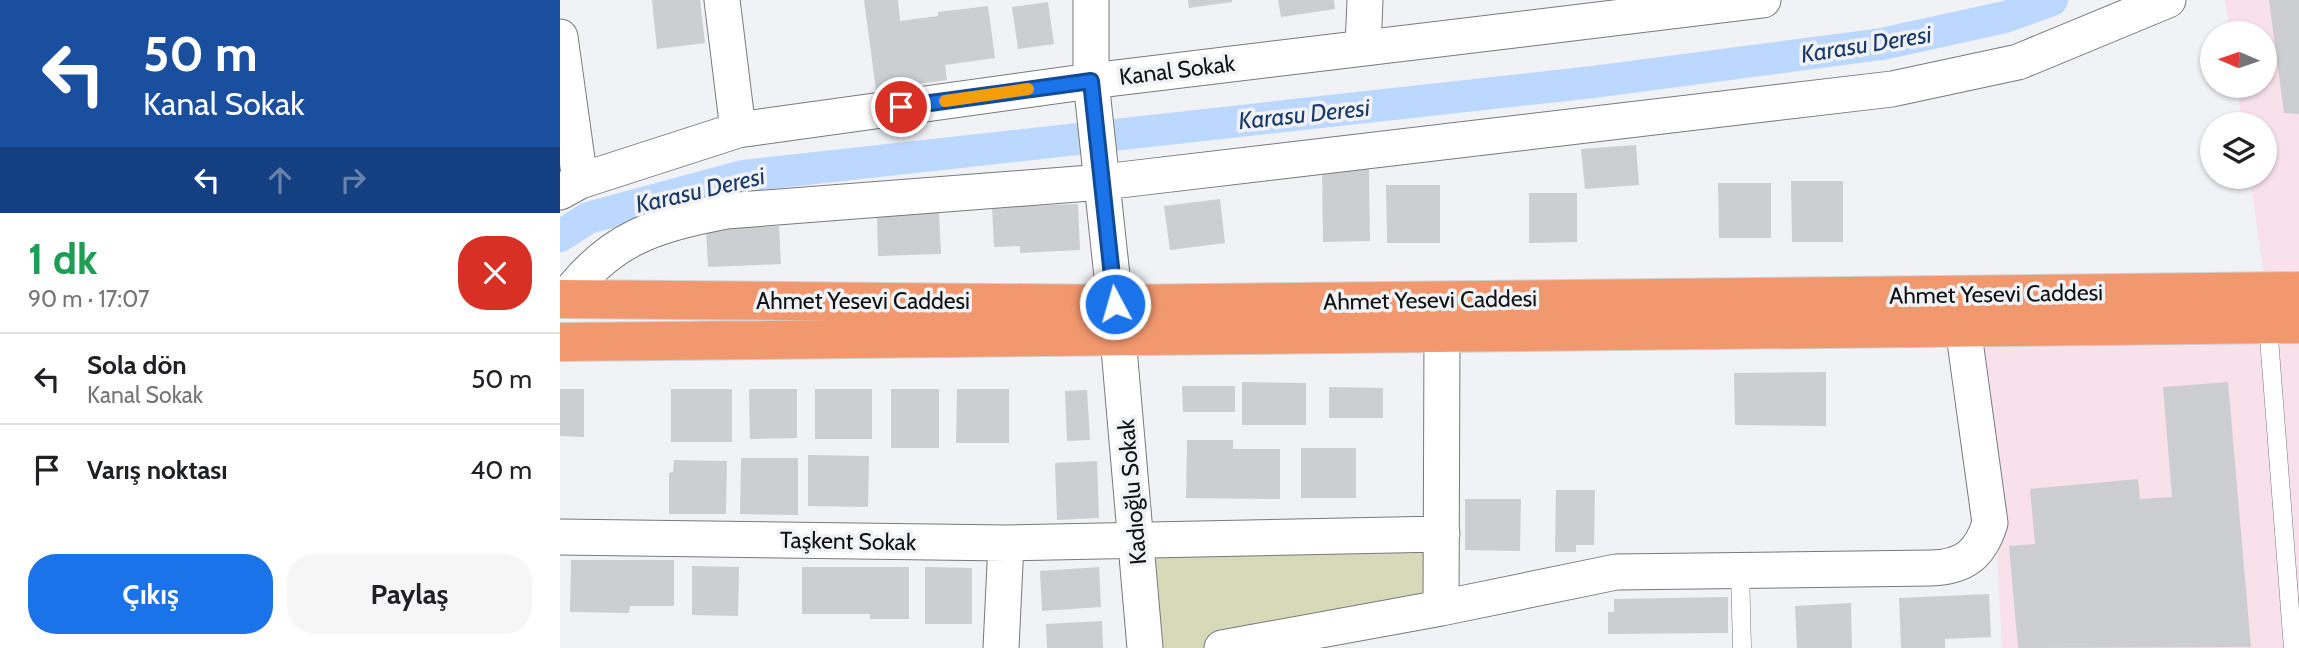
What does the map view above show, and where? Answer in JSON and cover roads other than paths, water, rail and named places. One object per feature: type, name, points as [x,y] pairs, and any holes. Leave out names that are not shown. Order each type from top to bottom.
[{"type":"highway","name":"Ahmet Yesevi Caddesi","points":[[560,342],[1117,320],[2299,291]]},
{"type":"highway","name":"Ahmet Yesevi Caddesi","points":[[562,299],[1442,333],[2283,324]]},
{"type":"street","points":[[722,0],[738,130]]},
{"type":"street","name":"Kadıoğlu Sokak","points":[[1091,0],[1091,81],[1117,320],[1145,648]]},
{"type":"street","points":[[1363,48],[1365,0]]},
{"type":"street","name":"Kanal Sokak","points":[[570,187],[738,130],[1091,81],[1763,0]]},
{"type":"street","points":[[562,299],[593,265],[611,250],[650,231],[695,217],[767,206],[1102,182],[1892,89],[2018,62],[2168,0]]},
{"type":"street","points":[[560,37],[570,187]]},
{"type":"street","points":[[1222,648],[1441,608],[1616,572],[1948,567],[1962,562],[1980,547],[1990,523],[1963,327]]},
{"type":"street","points":[[1441,608],[1442,333]]},
{"type":"street","name":"Taşkent Sokak","points":[[560,537],[1006,543],[1442,534]]},
{"type":"street","points":[[1001,648],[1006,543]]},
{"type":"lane","points":[[2283,324],[2293,648]]},
{"type":"lane","points":[[1741,570],[1742,648]]},
{"type":"waterway","name":"Karasu Deresi","points":[[560,236],[588,218],[743,176],[1593,82],[1882,44],[2005,17],[2052,0]]}]
